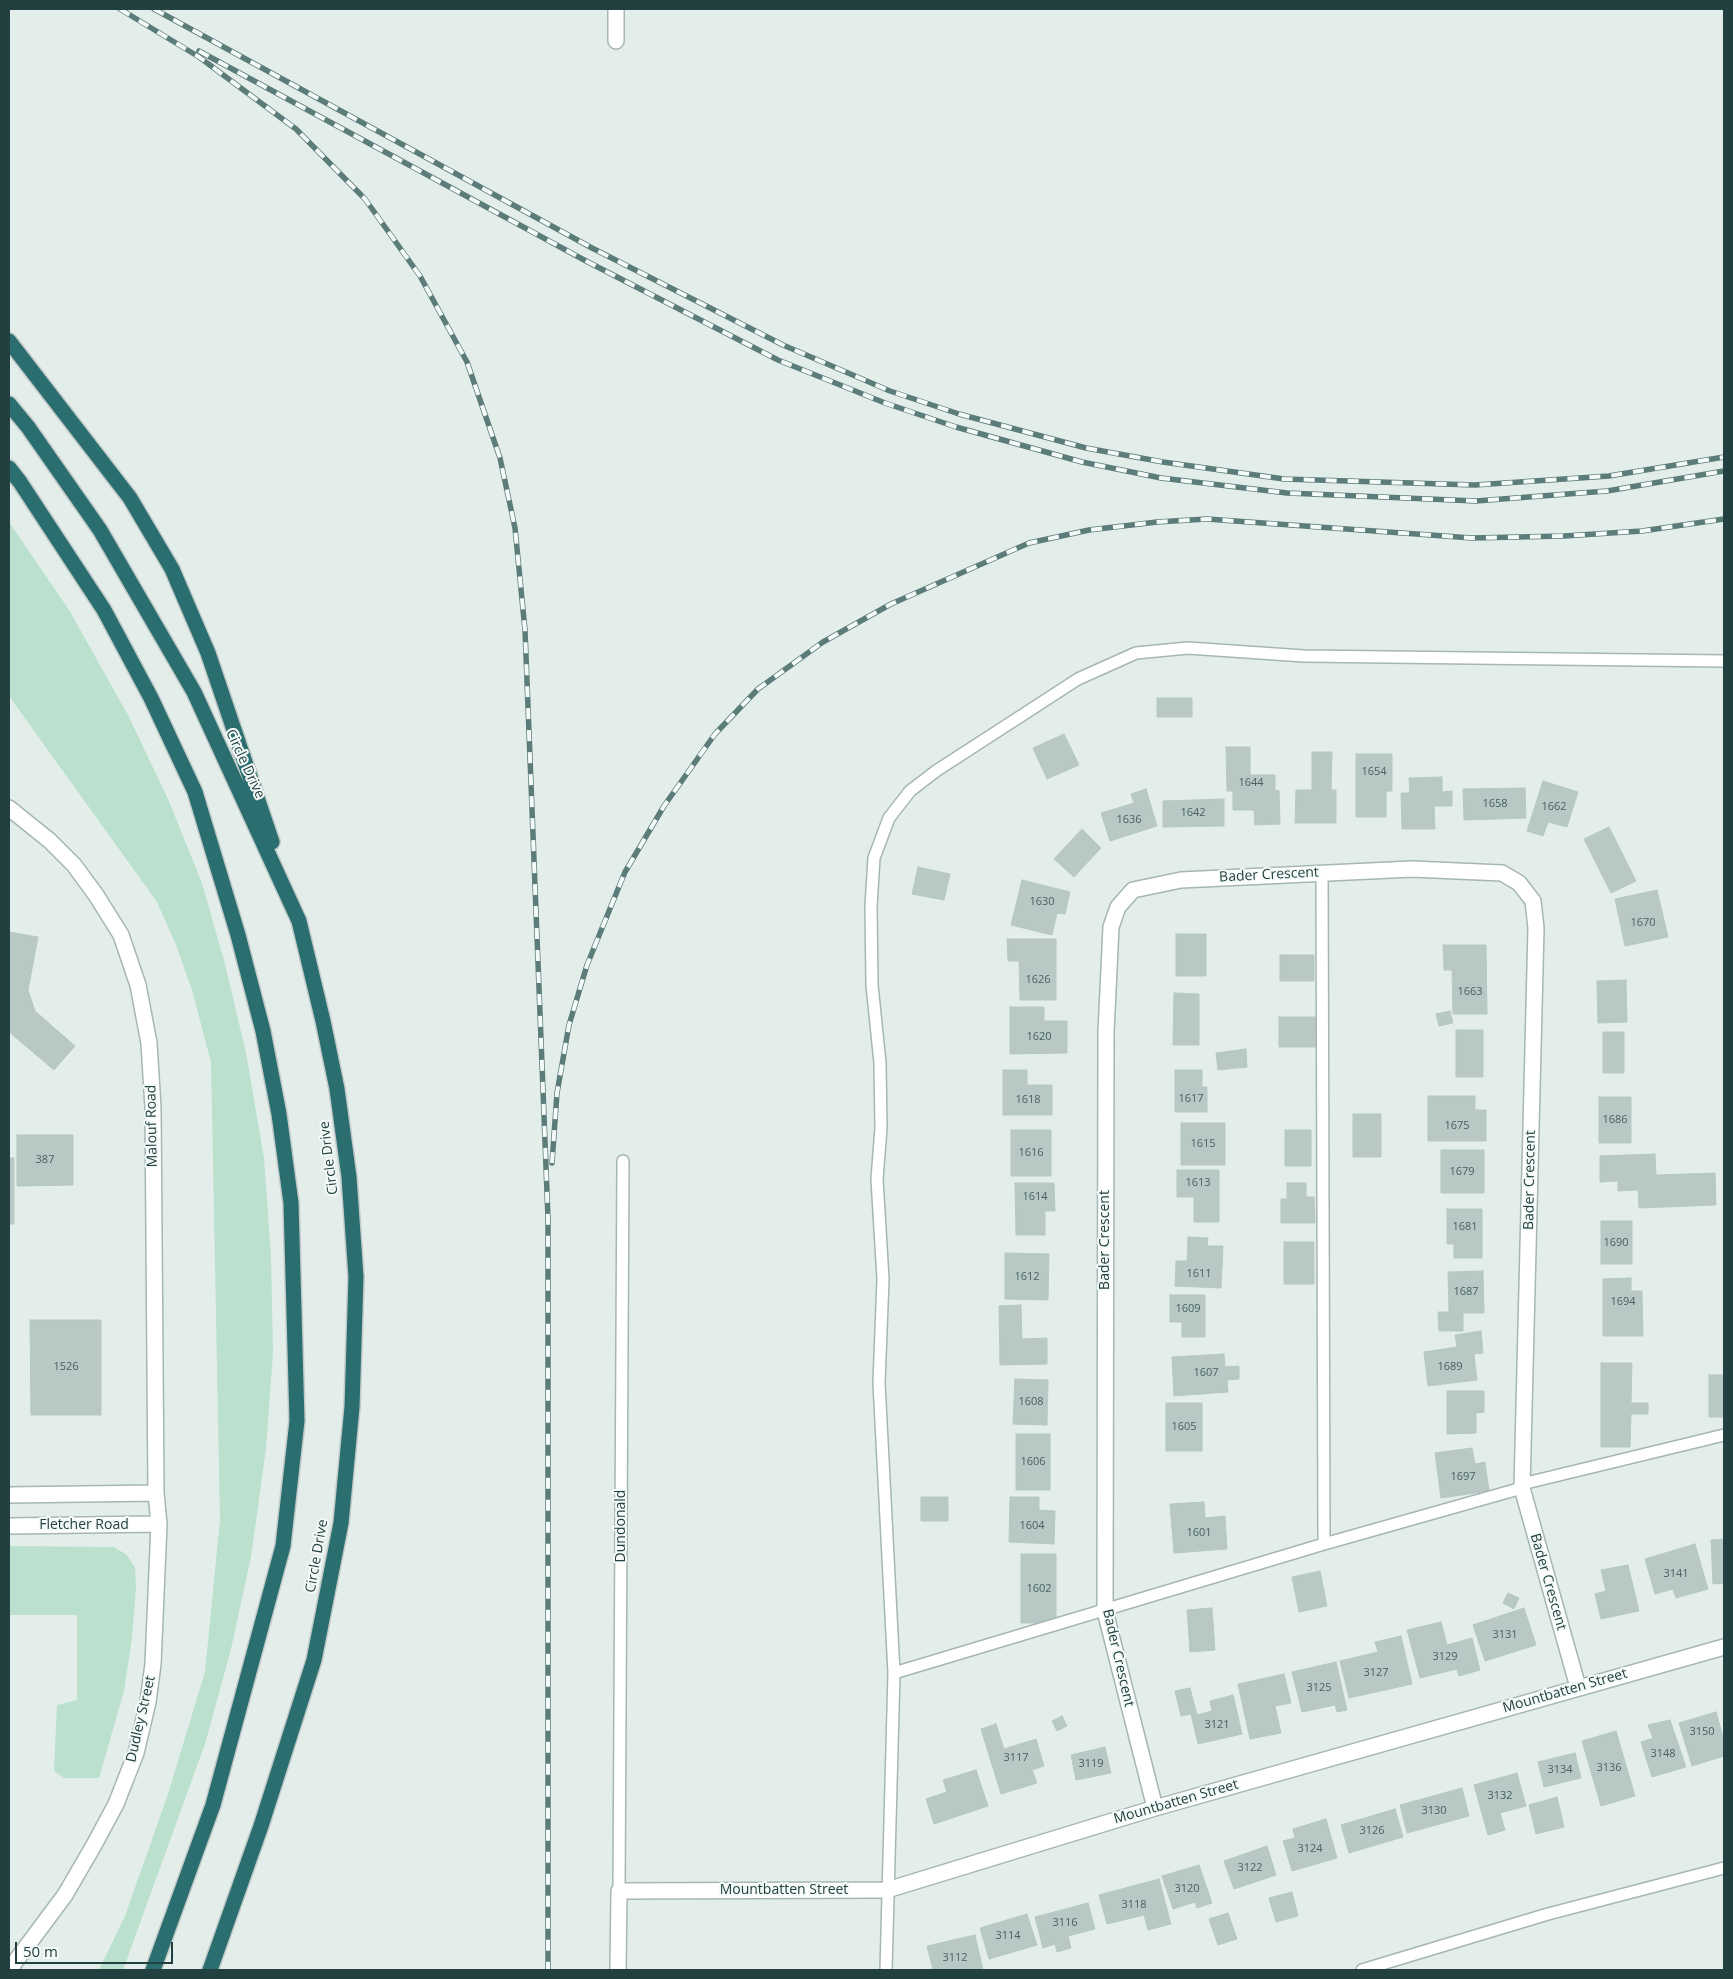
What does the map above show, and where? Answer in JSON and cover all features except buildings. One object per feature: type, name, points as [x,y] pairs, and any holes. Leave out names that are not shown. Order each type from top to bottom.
[{"type":"highway","points":[[9,341],[130,498],[172,569],[208,653],[298,921]]},
{"type":"highway","name":"Circle Drive","points":[[9,404],[28,427],[100,530],[194,692],[298,921],[323,1021],[337,1089],[349,1177],[356,1276],[352,1407],[341,1523],[314,1660],[261,1826],[210,1970]]},
{"type":"highway","points":[[9,468],[104,610],[151,698],[194,792],[238,934],[263,1030],[279,1114],[291,1203],[297,1421],[283,1546],[213,1805],[154,1970]]},
{"type":"street","points":[[616,9],[616,41]]},
{"type":"street","name":"Malouf Road","points":[[9,808],[50,841],[74,865],[96,895],[121,935],[138,985],[149,1043],[153,1108],[156,1493]]},
{"type":"street","name":"Bader Crescent","points":[[1155,1808],[1105,1611],[1106,1032],[1111,927],[1118,907],[1132,890],[1181,880],[1412,869],[1502,873],[1520,883],[1533,900],[1536,928],[1522,1486],[1578,1687]]},
{"type":"street","points":[[9,1495],[156,1493]]},
{"type":"street","name":"Dudley Street","points":[[9,1970],[65,1895],[90,1853],[116,1804],[136,1753],[148,1702],[153,1664],[159,1524],[156,1493]]},
{"type":"street","name":"Fletcher Road","points":[[9,1526],[159,1524]]},
{"type":"street","name":"Mountbatten Street","points":[[618,1891],[887,1890],[1155,1808],[1724,1647]]},
{"type":"street","points":[[618,1891],[618,1970]]},
{"type":"lane","points":[[886,1970],[894,1673],[879,1383],[883,1279],[878,1179],[880,1063],[872,985],[871,906],[874,858],[889,818],[910,791],[944,766],[1078,679],[1136,654],[1188,648],[1304,656],[1724,661]]},
{"type":"lane","points":[[1322,872],[1324,1544]]},
{"type":"lane","name":"Dundonald","points":[[618,1891],[623,1160]]},
{"type":"lane","points":[[894,1673],[1522,1486],[1724,1435]]},
{"type":"lane","points":[[1362,1970],[1548,1914],[1724,1868]]},
{"type":"green space","points":[[9,522],[69,610],[128,715],[168,799],[202,883],[225,964],[246,1053],[264,1158],[271,1256],[273,1353],[266,1449],[251,1557],[231,1649],[205,1744],[123,1970],[99,1970],[125,1916],[167,1797],[205,1672],[220,1520],[211,1062],[192,990],[176,945],[157,902],[9,696]]},
{"type":"green space","points":[[9,1546],[114,1547],[127,1555],[135,1568],[136,1587],[132,1638],[124,1691],[99,1778],[64,1778],[54,1771],[57,1705],[77,1700],[77,1615],[9,1615]]},
{"type":"railway","points":[[120,9],[199,57],[296,129],[365,199],[420,276],[467,362],[500,458],[515,528],[525,630],[548,1218],[548,1970]]},
{"type":"railway","points":[[154,9],[592,248],[783,345],[890,391],[959,414],[1086,448],[1163,462],[1284,479],[1475,485],[1609,476],[1724,457]]},
{"type":"railway","points":[[199,51],[586,261],[778,360],[885,403],[956,427],[1082,462],[1161,478],[1287,493],[1476,501],[1607,491],[1724,471]]},
{"type":"railway","points":[[552,1163],[557,1093],[569,1025],[587,965],[625,872],[664,806],[715,734],[758,689],[823,642],[891,604],[1029,543],[1089,530],[1157,522],[1207,519],[1472,538],[1564,536],[1642,531],[1724,519]]}]
